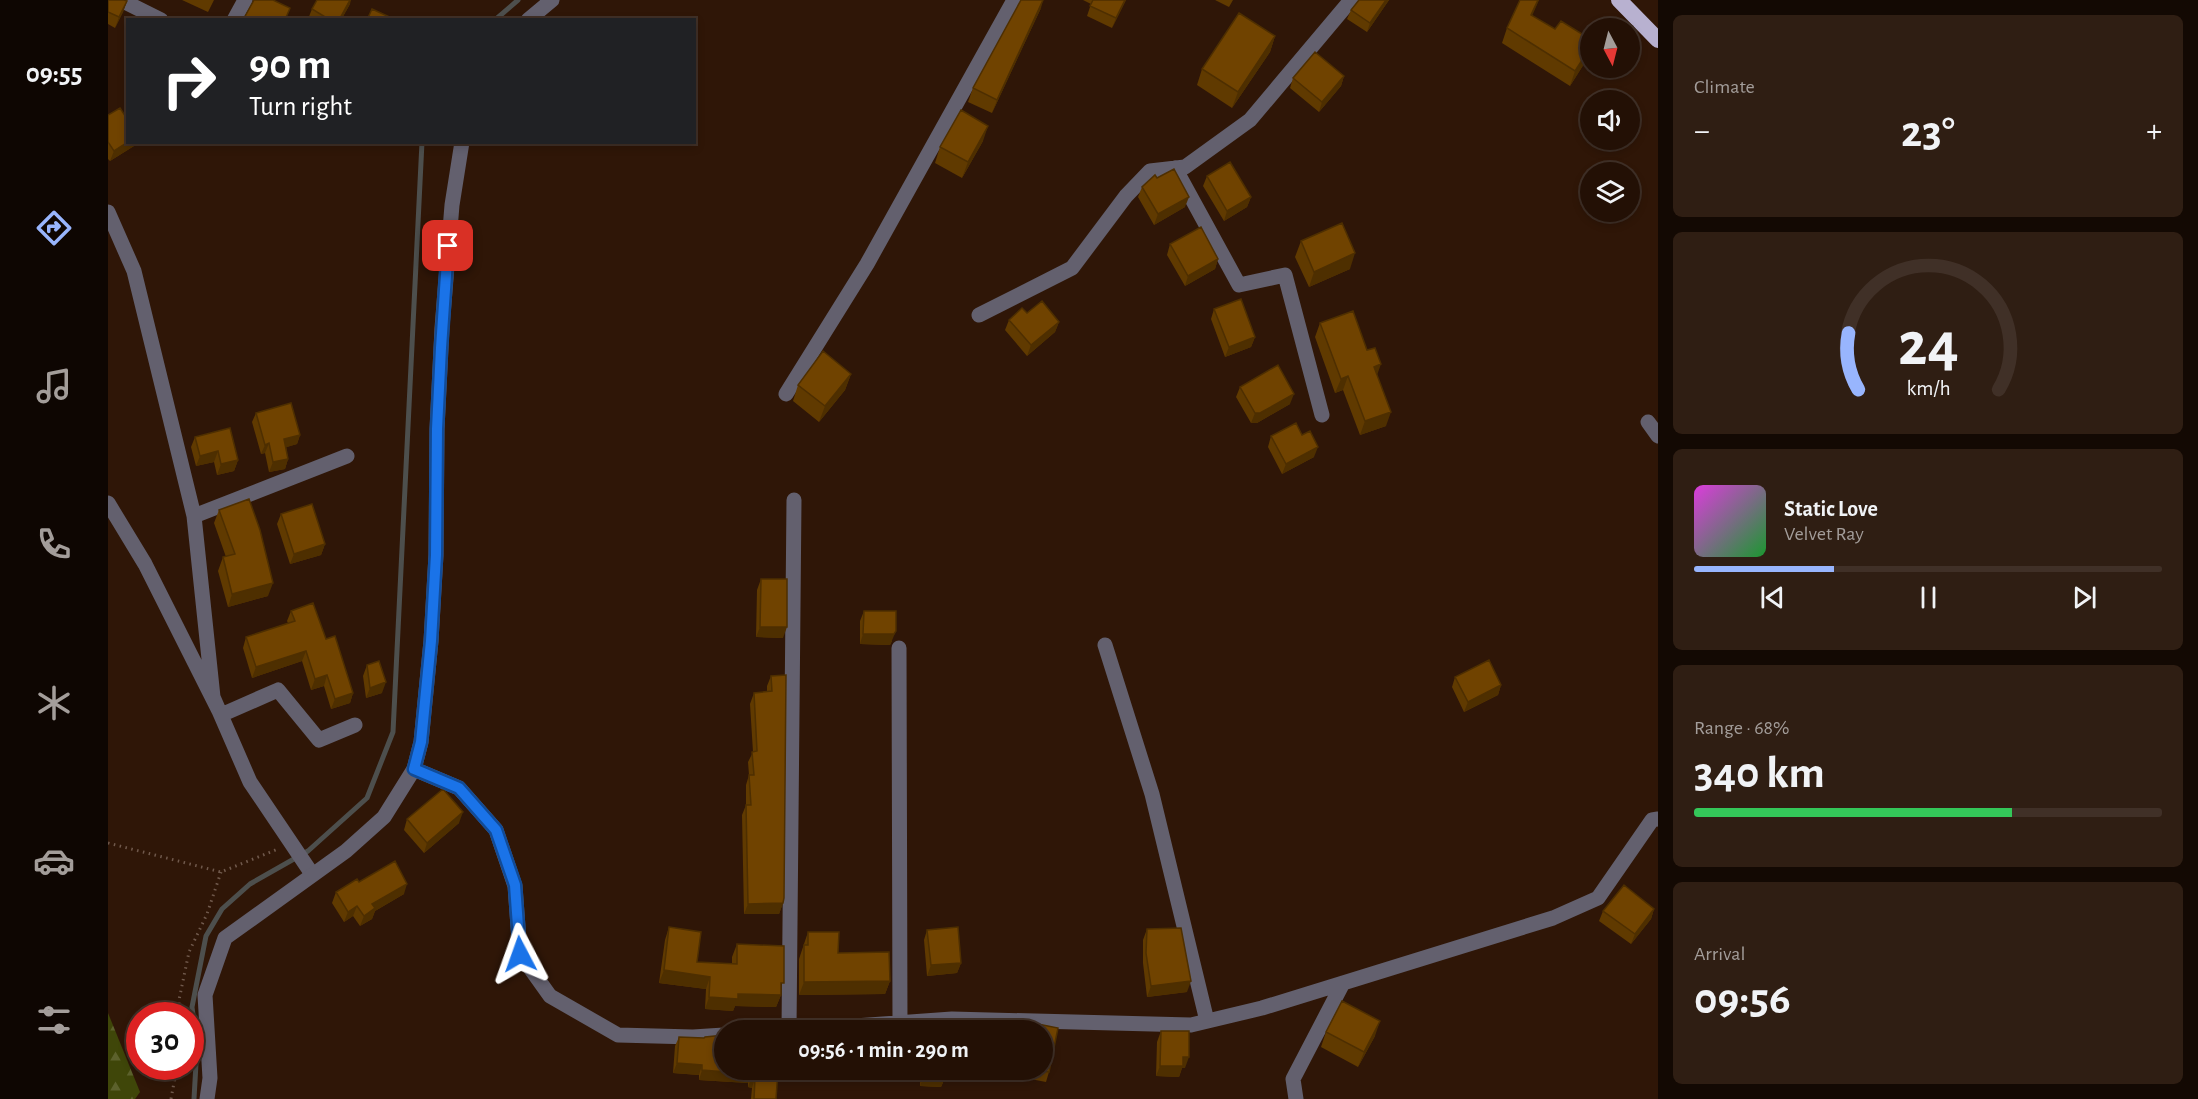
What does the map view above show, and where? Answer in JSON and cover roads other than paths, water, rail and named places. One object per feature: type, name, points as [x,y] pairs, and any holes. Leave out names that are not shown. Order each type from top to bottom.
[{"type":"highway","points":[[1619,0],[1658,40]]},
{"type":"street","points":[[121,0],[156,18]]},
{"type":"street","points":[[235,18],[245,0]]},
{"type":"street","points":[[530,18],[552,0]]},
{"type":"street","points":[[786,394],[867,264],[1014,0]]},
{"type":"street","points":[[979,315],[1072,268],[1126,196],[1150,171],[1185,167],[1250,120],[1352,0]]},
{"type":"street","points":[[207,1099],[210,1078],[205,995],[225,938],[346,851],[384,817],[414,769],[421,742],[431,641],[436,555],[437,429],[442,328],[452,205],[462,144]]},
{"type":"street","points":[[1175,168],[1239,285],[1285,275],[1322,415]]},
{"type":"street","points":[[108,212],[134,271],[194,516],[213,696],[250,782],[312,874]]},
{"type":"street","points":[[1648,422],[1658,436]]},
{"type":"street","points":[[194,516],[347,456]]},
{"type":"street","points":[[789,1020],[795,500]]},
{"type":"street","points":[[108,503],[145,564],[221,715]]},
{"type":"street","points":[[1105,645],[1152,794],[1207,1021]]},
{"type":"street","points":[[899,648],[900,1020]]},
{"type":"street","points":[[221,715],[278,690],[319,740],[355,725]]},
{"type":"street","points":[[414,769],[459,788],[496,830],[515,885],[520,954],[550,996],[618,1035],[714,1036]]},
{"type":"street","points":[[1053,1022],[1191,1025],[1262,1008],[1553,918],[1598,898],[1653,820],[1658,819]]},
{"type":"street","points":[[1296,1099],[1293,1079],[1342,983]]},
{"type":"street","points":[[939,1020],[992,1020]]},
{"type":"waterway","points":[[497,18],[518,0]]},
{"type":"waterway","points":[[194,1099],[197,1046],[192,1007],[206,936],[222,909],[250,884],[308,851],[367,798],[393,732],[422,144]]}]
